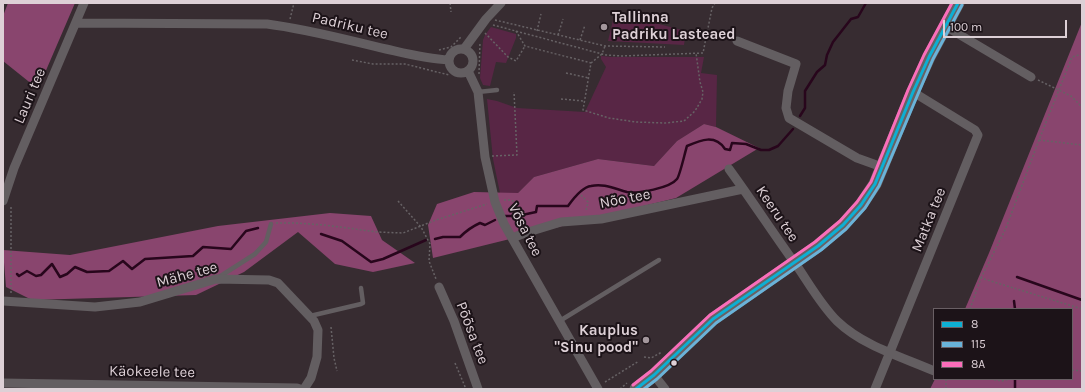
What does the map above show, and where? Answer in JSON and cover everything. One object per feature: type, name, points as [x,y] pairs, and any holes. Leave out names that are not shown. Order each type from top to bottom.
[{"type":"main road","points":[[636,389],[654,375],[713,319],[818,246],[843,225],[861,205],[875,184],[913,92],[954,4]]},
{"type":"street","name":"Lauri tee","points":[[7,200],[14,168],[84,3]]},
{"type":"street","points":[[464,49],[490,19],[501,3]]},
{"type":"street","name":"Padriku tee","points":[[76,23],[257,24],[288,27],[428,59],[449,60]]},
{"type":"street","points":[[945,26],[1031,77]]},
{"type":"street","points":[[738,41],[796,64],[788,91],[786,108],[789,118],[857,158],[882,167]]},
{"type":"street","points":[[460,49],[464,49],[470,52],[473,59],[472,66],[468,71],[461,73],[455,71],[449,60],[452,53],[460,49]]},
{"type":"street","name":"Võsa tee","points":[[468,71],[478,92],[485,157],[495,202],[504,224],[558,322],[601,386]]},
{"type":"street","name":"Matka tee","points":[[876,389],[978,135],[975,130],[913,92]]},
{"type":"street","name":"Keeru tee","points":[[729,169],[744,189],[789,258],[838,321],[862,339],[890,353],[933,371]]},
{"type":"street","name":"Nõo tee","points":[[512,238],[561,222],[601,219],[744,189]]},
{"type":"street","name":"Mähe tee","points":[[3,301],[95,307],[140,302],[216,279],[269,280],[278,283],[310,316],[318,330],[317,357],[311,378],[304,389]]},
{"type":"street","name":"Põõsa tee","points":[[439,287],[454,321],[478,389]]},
{"type":"street","points":[[654,375],[665,389]]},
{"type":"street","name":"Käokeele tee","points":[[3,383],[300,389]]},
{"type":"lane","points":[[478,92],[497,90]]},
{"type":"lane","points":[[216,279],[255,254],[266,242],[271,224]]},
{"type":"lane","points":[[558,322],[659,260]]},
{"type":"lane","points":[[310,316],[363,303],[364,300],[361,288]]},
{"type":"path","points":[[288,27],[294,3]]},
{"type":"path","points":[[450,3],[451,12]]},
{"type":"path","points":[[490,19],[494,26],[602,54],[621,56],[703,53],[712,8],[715,3]]},
{"type":"path","points":[[537,30],[541,14]]},
{"type":"path","points":[[490,19],[605,46],[665,47]]},
{"type":"path","points":[[558,35],[563,19]]},
{"type":"path","points":[[580,40],[584,25]]},
{"type":"path","points":[[524,34],[526,28]]},
{"type":"path","points":[[434,52],[451,46],[466,32]]},
{"type":"path","points":[[482,36],[485,32],[508,57],[516,61],[526,46]]},
{"type":"path","points":[[516,32],[526,46],[591,63]]},
{"type":"path","points":[[479,75],[480,40]]},
{"type":"path","points":[[605,46],[602,54],[591,63],[583,110],[609,118],[636,122],[666,123],[684,121],[695,111],[702,99],[703,92],[696,53]]},
{"type":"path","points":[[970,308],[982,278],[1006,228],[1072,57],[1082,54]]},
{"type":"path","points":[[352,60],[373,64],[405,64],[448,75]]},
{"type":"path","points":[[566,73],[589,78]]},
{"type":"path","points":[[1031,77],[1071,96],[1082,107]]},
{"type":"path","points":[[485,157],[517,155],[514,92]]},
{"type":"path","points":[[561,99],[584,101]]},
{"type":"path","points":[[1039,140],[1082,144]]},
{"type":"path","points":[[581,195],[588,202],[584,220]]},
{"type":"path","points":[[7,200],[10,294],[16,294]]},
{"type":"path","points":[[398,201],[421,227],[430,244],[429,261],[439,287]]},
{"type":"path","points":[[271,224],[310,224],[377,232],[403,233],[436,220],[495,202]]},
{"type":"path","points":[[982,278],[1082,309]]},
{"type":"path","points":[[331,327],[334,358],[337,371]]},
{"type":"path","points":[[644,357],[651,358],[666,350]]},
{"type":"path","points":[[601,386],[639,361]]},
{"type":"path","points":[[455,362],[466,389]]},
{"type":"shaded area","points":[[8,3],[75,3],[38,89],[3,61],[3,16]]},
{"type":"shaded area","points":[[614,16],[647,21],[686,31],[684,45],[608,41]]},
{"type":"shaded area","points":[[1082,22],[1082,389],[930,389],[934,380],[1073,380],[1073,308],[965,308]]},
{"type":"shaded area","points":[[491,27],[516,34],[516,38],[506,63],[496,62],[490,86],[483,85],[480,78],[483,40]]},
{"type":"shaded area","points":[[601,56],[704,57],[701,73],[717,75],[716,127],[704,124],[677,141],[654,166],[598,159],[534,177],[518,193],[500,193],[493,159],[487,99],[517,108],[585,112],[606,67],[601,59]]},
{"type":"shaded area","points":[[704,124],[716,127],[759,148],[676,198],[433,258],[428,225],[437,204],[474,192],[518,193],[534,177],[598,159],[654,166],[677,141]]},
{"type":"shaded area","points":[[330,213],[371,216],[382,240],[415,263],[373,272],[335,264],[298,232],[244,272],[196,295],[32,300],[6,287],[3,250],[70,255],[218,226]]},
{"type":"waterway","points":[[800,116],[805,108],[805,91],[817,72],[825,65],[827,55],[833,42],[851,19],[858,17],[866,3]]},
{"type":"waterway","points":[[522,215],[536,212],[537,206],[568,206],[581,191],[596,185],[627,192],[646,191],[661,188],[677,179],[687,146],[703,140],[717,141],[725,149],[730,150],[732,143],[746,144],[761,150],[769,150],[778,146],[793,129]]},
{"type":"waterway","points":[[505,216],[517,216]]},
{"type":"waterway","points":[[435,239],[443,237],[460,237],[469,229],[480,223],[485,225],[495,220]]},
{"type":"waterway","points":[[17,274],[19,276],[27,271],[36,276],[41,275],[52,264],[60,277],[67,274],[75,267],[87,272],[109,271],[123,261],[132,269],[145,259],[193,256],[203,247],[231,249],[246,231],[258,228]]},
{"type":"waterway","points":[[321,234],[342,241],[371,262],[383,259],[426,240]]},
{"type":"waterway","points":[[1017,277],[1082,300]]},
{"type":"waterway","points":[[1014,301],[1015,308]]},
{"type":"waterway","points":[[1015,380],[1015,389]]},
{"type":"transit line","name":"8A","points":[[633,385],[651,371],[710,315],[815,242],[840,221],[857,202],[871,182],[908,90],[924,55],[952,3]]},
{"type":"transit line","name":"8","points":[[636,389],[654,375],[713,319],[818,246],[843,225],[861,205],[875,184],[929,57],[958,3]]},
{"type":"transit line","name":"115","points":[[644,389],[657,379],[716,323],[821,250],[846,229],[865,208],[879,186],[933,59],[962,5]]},
{"type":"place","name":"Tallinna Padriku Lasteaed","points":[[604,27]]},
{"type":"place","name":"Kauplus \"Sinu pood\"","points":[[646,340]]}]
